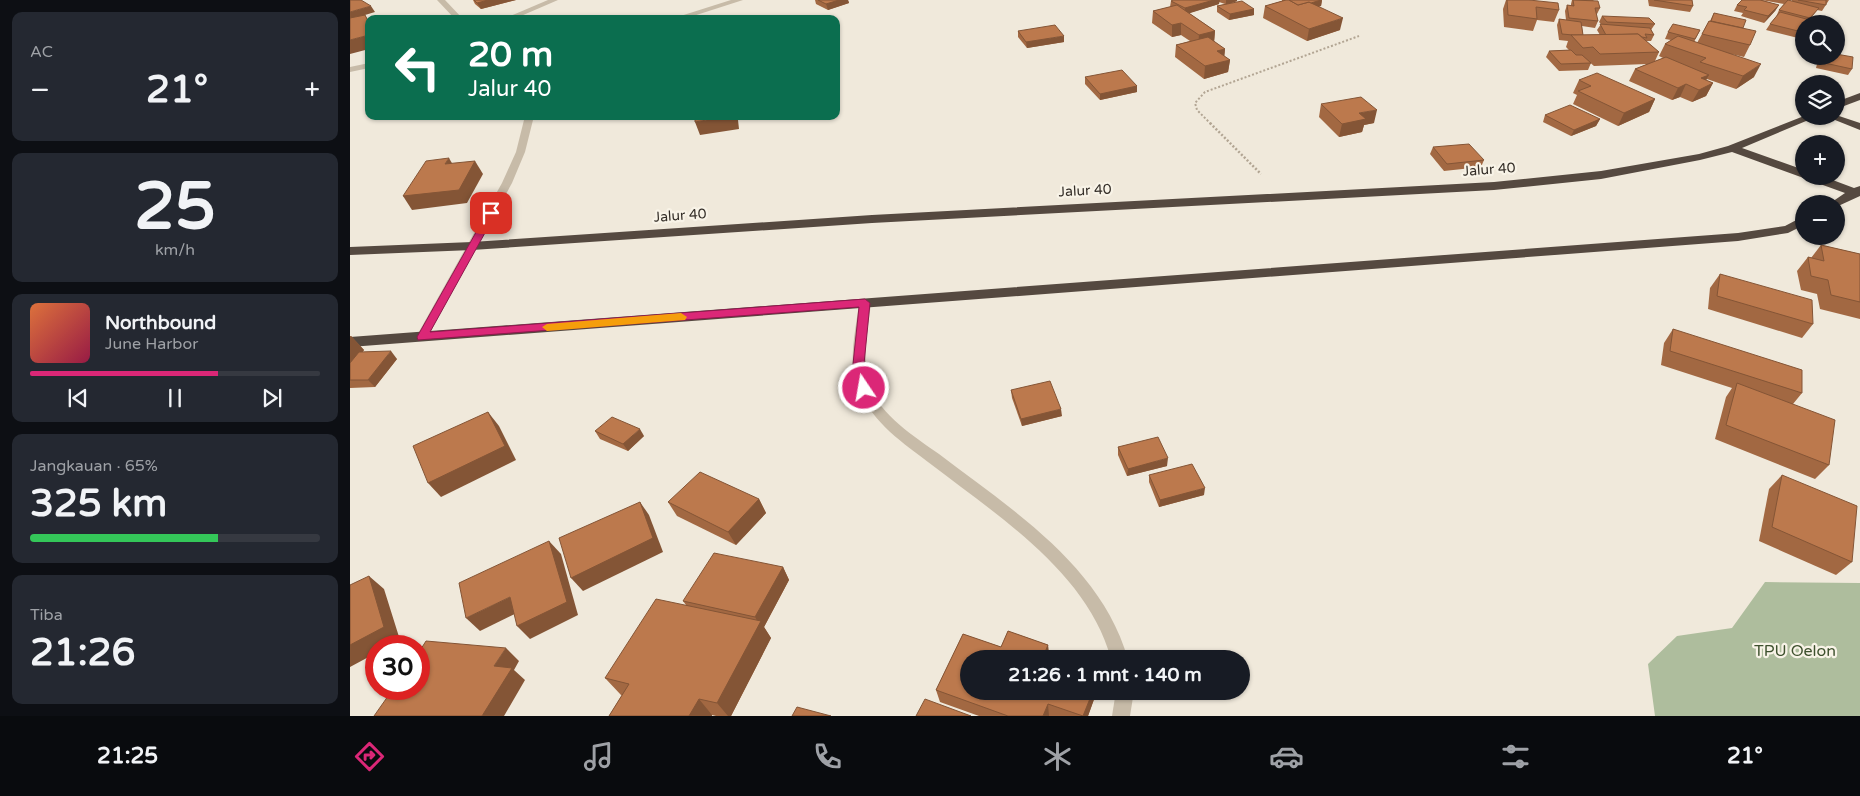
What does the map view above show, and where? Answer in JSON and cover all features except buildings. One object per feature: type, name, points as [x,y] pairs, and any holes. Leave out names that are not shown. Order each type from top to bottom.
[{"type":"highway","points":[[1845,102],[1860,96]]},
{"type":"highway","points":[[1845,122],[1860,127]]},
{"type":"highway","name":"Jalur 40","points":[[350,251],[472,246],[872,219],[1494,186],[1601,175],[1654,167],[1732,148],[1795,123]]},
{"type":"highway","points":[[1732,148],[1795,171]]},
{"type":"highway","points":[[1839,185],[1858,191]]},
{"type":"highway","points":[[1845,198],[1858,191]]},
{"type":"highway","points":[[350,342],[1738,237],[1788,229],[1795,225]]},
{"type":"street","points":[[441,0],[455,15]]},
{"type":"street","points":[[517,15],[554,0]]},
{"type":"street","points":[[689,15],[740,0]]},
{"type":"street","points":[[350,70],[365,66]]},
{"type":"street","points":[[422,337],[510,181],[526,140],[529,120]]},
{"type":"street","points":[[865,303],[858,364],[864,388],[888,423],[1024,527],[1080,582],[1114,638],[1117,650]]},
{"type":"street","points":[[1121,716],[1124,700]]},
{"type":"path","points":[[1280,196],[1239,150],[1197,110],[1195,103],[1197,98],[1203,92],[1359,36]]},
{"type":"green space","name":"TPU Oelon","points":[[1765,582],[1860,583],[1860,716],[1655,716],[1648,664],[1677,636],[1732,628]]},
{"type":"slow traffic","points":[[547,327],[681,317]]},
{"type":"route","points":[[491,213],[422,337],[865,303],[858,364],[864,388]]}]
